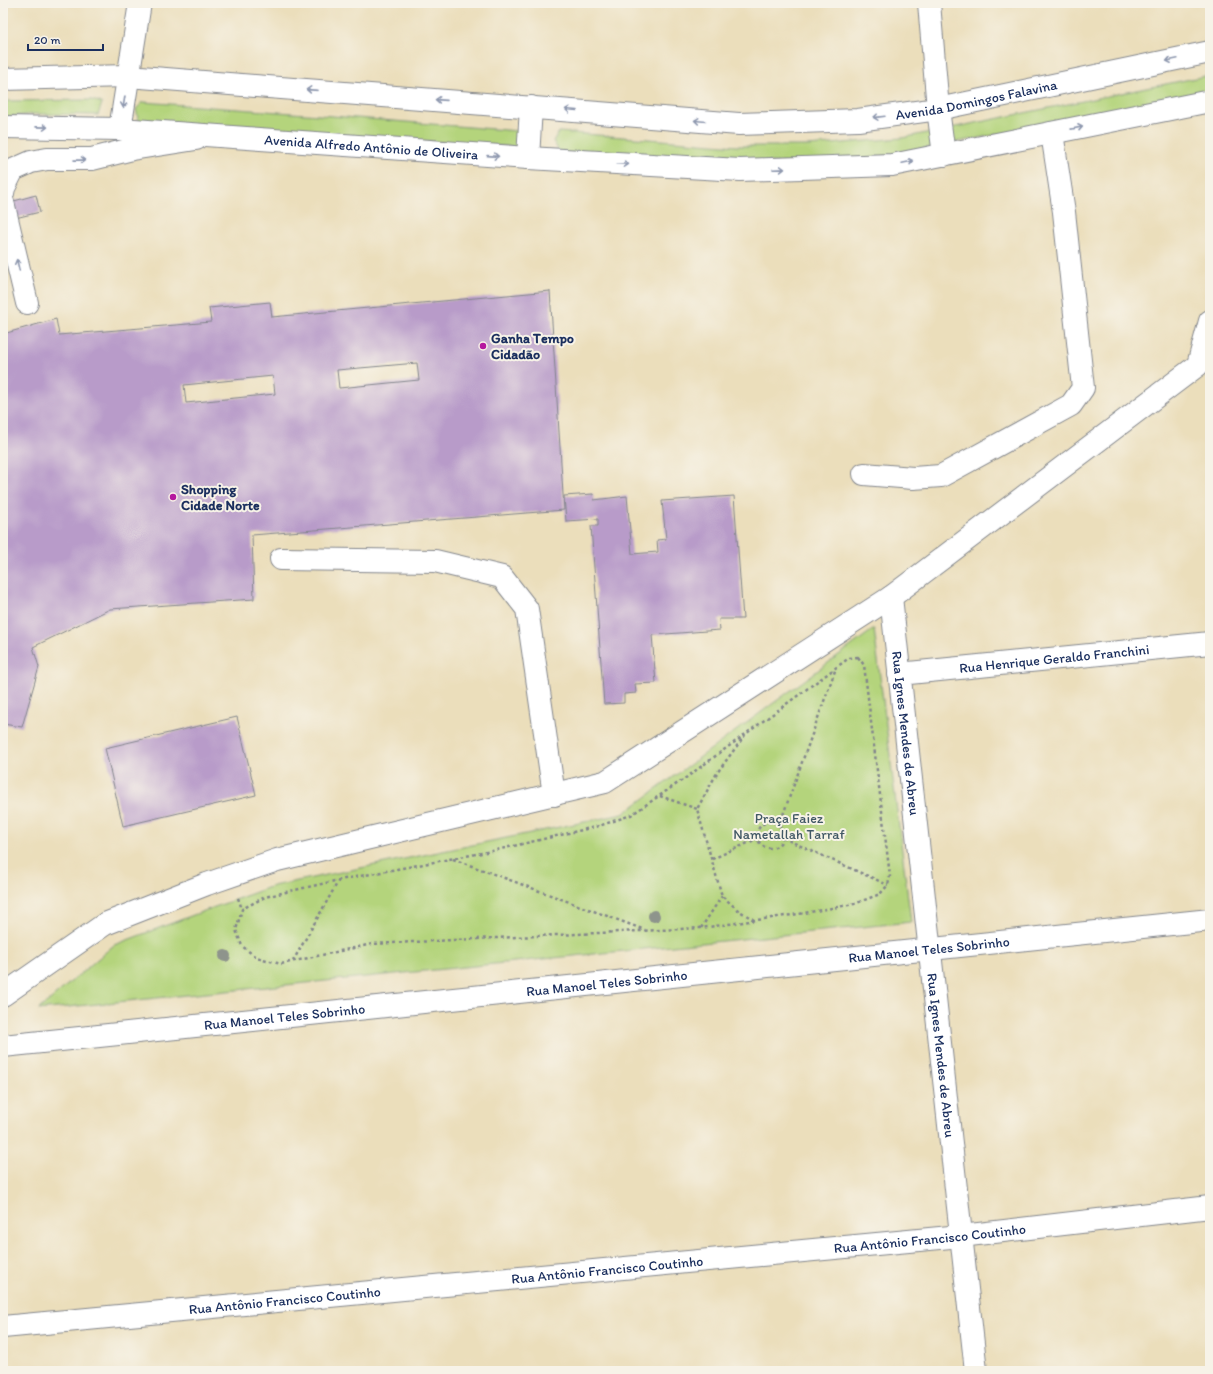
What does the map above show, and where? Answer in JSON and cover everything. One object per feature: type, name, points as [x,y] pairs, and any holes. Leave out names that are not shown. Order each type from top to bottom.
[{"type":"street","points":[[120,129],[140,3]]},
{"type":"street","points":[[929,3],[938,110],[944,155],[1210,101]]},
{"type":"street","name":"Avenida Domingos Falavina","points":[[531,107],[739,124],[858,120],[938,110],[1210,52]]},
{"type":"street","points":[[3,79],[128,76],[531,107],[528,158]]},
{"type":"street","name":"Avenida Alfredo Antônio de Oliveira","points":[[3,127],[120,129],[528,158],[740,170],[892,165],[944,155]]},
{"type":"street","points":[[864,474],[913,478],[941,476],[1071,405],[1083,388],[1064,212],[1052,133]]},
{"type":"street","points":[[3,194],[4,188],[13,170],[32,162],[47,159],[92,159],[140,148],[222,136]]},
{"type":"street","points":[[3,202],[27,303]]},
{"type":"street","points":[[3,995],[105,924],[207,884],[277,860],[605,782],[891,597],[1204,364],[1210,321]]},
{"type":"street","points":[[281,559],[435,562],[502,577],[527,608],[554,795]]},
{"type":"street","name":"Rua Ignes Mendes de Abreu","points":[[891,597],[976,1371]]},
{"type":"street","name":"Rua Henrique Geraldo Franchini","points":[[899,674],[1210,642]]},
{"type":"street","name":"Rua Manoel Teles Sobrinho","points":[[3,1046],[1210,920]]},
{"type":"street","name":"Rua Antônio Francisco Coutinho","points":[[3,1327],[961,1236],[1210,1207]]},
{"type":"path","points":[[858,657],[864,665],[890,876],[888,885],[880,894],[854,904],[701,928],[372,944],[281,964],[256,957],[242,946],[236,930],[242,909],[266,897],[339,880],[492,851],[599,826],[631,814],[688,777],[837,668],[850,658],[858,657]]},
{"type":"path","points":[[779,826],[837,668]]},
{"type":"path","points":[[747,733],[717,773],[697,809],[722,896],[738,910],[755,920]]},
{"type":"path","points":[[660,796],[697,809]]},
{"type":"path","points":[[767,822],[774,823],[779,826],[783,838],[780,844],[774,848],[767,848],[761,845],[757,838],[758,831],[761,826],[767,822]]},
{"type":"path","points":[[712,859],[757,838]]},
{"type":"path","points":[[783,838],[888,885]]},
{"type":"path","points":[[452,858],[648,931]]},
{"type":"path","points":[[293,962],[339,880]]},
{"type":"path","points":[[701,928],[722,896]]},
{"type":"green space","points":[[1210,75],[1210,94],[836,165],[560,153],[553,141],[559,132],[737,146],[808,146],[902,138]]},
{"type":"green space","points":[[92,100],[102,103],[98,115],[35,114],[3,117],[3,101]]},
{"type":"green space","points":[[143,102],[518,131],[523,139],[517,147],[139,122],[136,109]]},
{"type":"green space","name":"Praça Faiez Nametallah Tarraf","points":[[874,629],[911,922],[38,1010],[114,945],[273,886],[623,814]]},
{"type":"building","points":[[36,195],[40,212],[3,221],[3,204]]},
{"type":"building","points":[[550,291],[564,510],[252,535],[254,599],[110,609],[33,647],[39,667],[22,727],[3,724],[3,334],[56,319],[59,335],[211,322],[209,308],[270,302],[272,317]],"holes":[[[417,363],[419,380],[339,388],[337,370]],[[273,376],[275,394],[186,403],[184,385]]]},
{"type":"building","points":[[593,494],[594,500],[627,496],[632,554],[658,552],[657,540],[666,539],[662,501],[734,496],[743,619],[719,619],[720,630],[652,635],[656,683],[635,684],[636,693],[624,694],[624,703],[604,704],[591,526],[598,526],[598,519],[566,521],[564,496]]},
{"type":"building","points":[[237,717],[256,795],[123,826],[105,748]]},
{"type":"place","name":"Ganha Tempo Cidadão","points":[[483,346]]},
{"type":"place","name":"Shopping Cidade Norte","points":[[173,497]]}]
